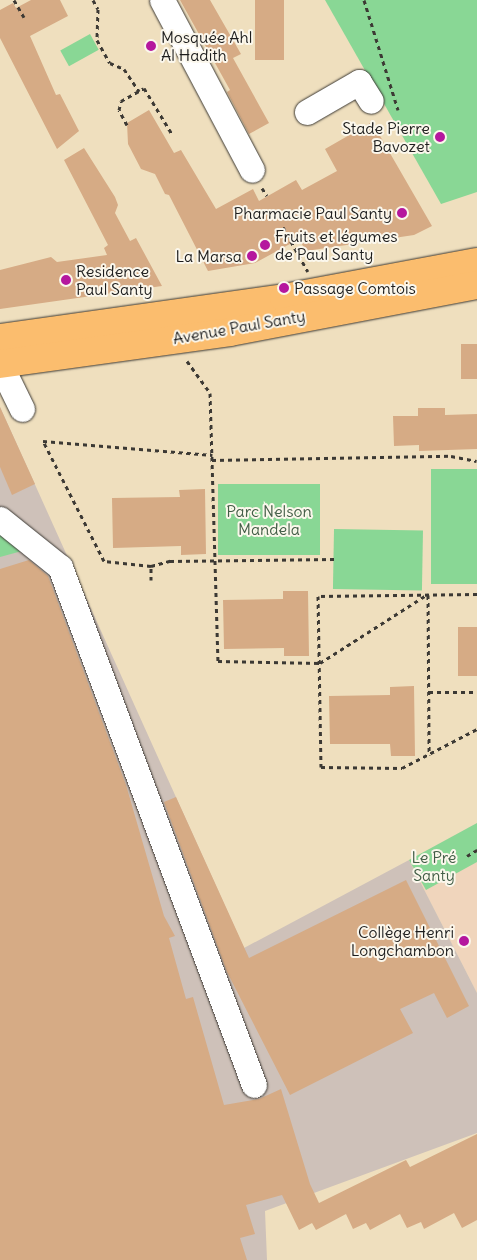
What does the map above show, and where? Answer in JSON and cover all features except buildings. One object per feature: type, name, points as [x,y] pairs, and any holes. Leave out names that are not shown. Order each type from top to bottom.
[{"type":"main road","name":"Avenue Paul Santy","points":[[0,338],[320,292],[477,262]]},
{"type":"main road","name":"Avenue Paul Santy","points":[[0,364],[230,332],[477,285]]},
{"type":"street","points":[[162,0],[252,170]]},
{"type":"street","points":[[307,112],[359,82],[371,101]]},
{"type":"street","points":[[0,364],[22,409]]},
{"type":"street","points":[[0,519],[60,567],[254,1085]]},
{"type":"path","points":[[14,0],[24,17]]},
{"type":"path","points":[[93,0],[98,9],[97,40],[110,63],[124,69],[139,91]]},
{"type":"path","points":[[364,0],[398,110]]},
{"type":"path","points":[[127,125],[120,117],[121,101],[144,88],[172,134]]},
{"type":"path","points":[[284,227],[320,292]]},
{"type":"path","points":[[186,361],[210,393],[218,661],[320,663],[428,594]]},
{"type":"path","points":[[212,455],[43,441],[104,561],[150,566],[170,561],[334,559]]},
{"type":"path","points":[[212,460],[451,456],[477,461]]},
{"type":"path","points":[[150,566],[151,580]]},
{"type":"path","points":[[428,594],[430,755]]},
{"type":"path","points":[[477,594],[318,596],[321,767],[402,768],[477,729]]},
{"type":"path","points":[[429,692],[477,692]]},
{"type":"path","points":[[467,856],[477,850]]},
{"type":"shaded area","points":[[0,407],[244,948],[409,860],[477,993],[477,1133],[265,1211],[267,1260],[0,1260]]},
{"type":"shaded area","name":"Collège Henri Longchambon","points":[[477,823],[477,993],[409,860]]},
{"type":"green space","name":"Stade Pierre Bavozet","points":[[325,0],[477,0],[477,192],[441,204]]},
{"type":"green space","points":[[90,34],[99,50],[69,66],[60,50]]},
{"type":"green space","points":[[431,469],[477,469],[477,584],[431,584]]},
{"type":"green space","name":"Parc Nelson Mandela","points":[[218,484],[320,484],[320,555],[218,555]]},
{"type":"green space","points":[[0,527],[22,551],[0,557]]},
{"type":"green space","points":[[334,529],[423,531],[422,591],[333,589]]},
{"type":"green space","name":"Le Pré Santy","points":[[477,823],[477,862],[426,890],[409,860]]},
{"type":"place","name":"Mosquée Ahl Al Hadith","points":[[151,46]]},
{"type":"place","name":"Stade Pierre Bavozet","points":[[440,137]]},
{"type":"place","name":"Pharmacie Paul Santy","points":[[402,213]]},
{"type":"place","name":"Fruits et légumes de Paul Santy","points":[[265,245]]},
{"type":"place","name":"La Marsa","points":[[252,256]]},
{"type":"place","name":"Residence Paul Santy","points":[[66,280]]},
{"type":"place","name":"Passage Comtois","points":[[284,288]]},
{"type":"place","name":"Collège Henri Longchambon","points":[[464,941]]}]
